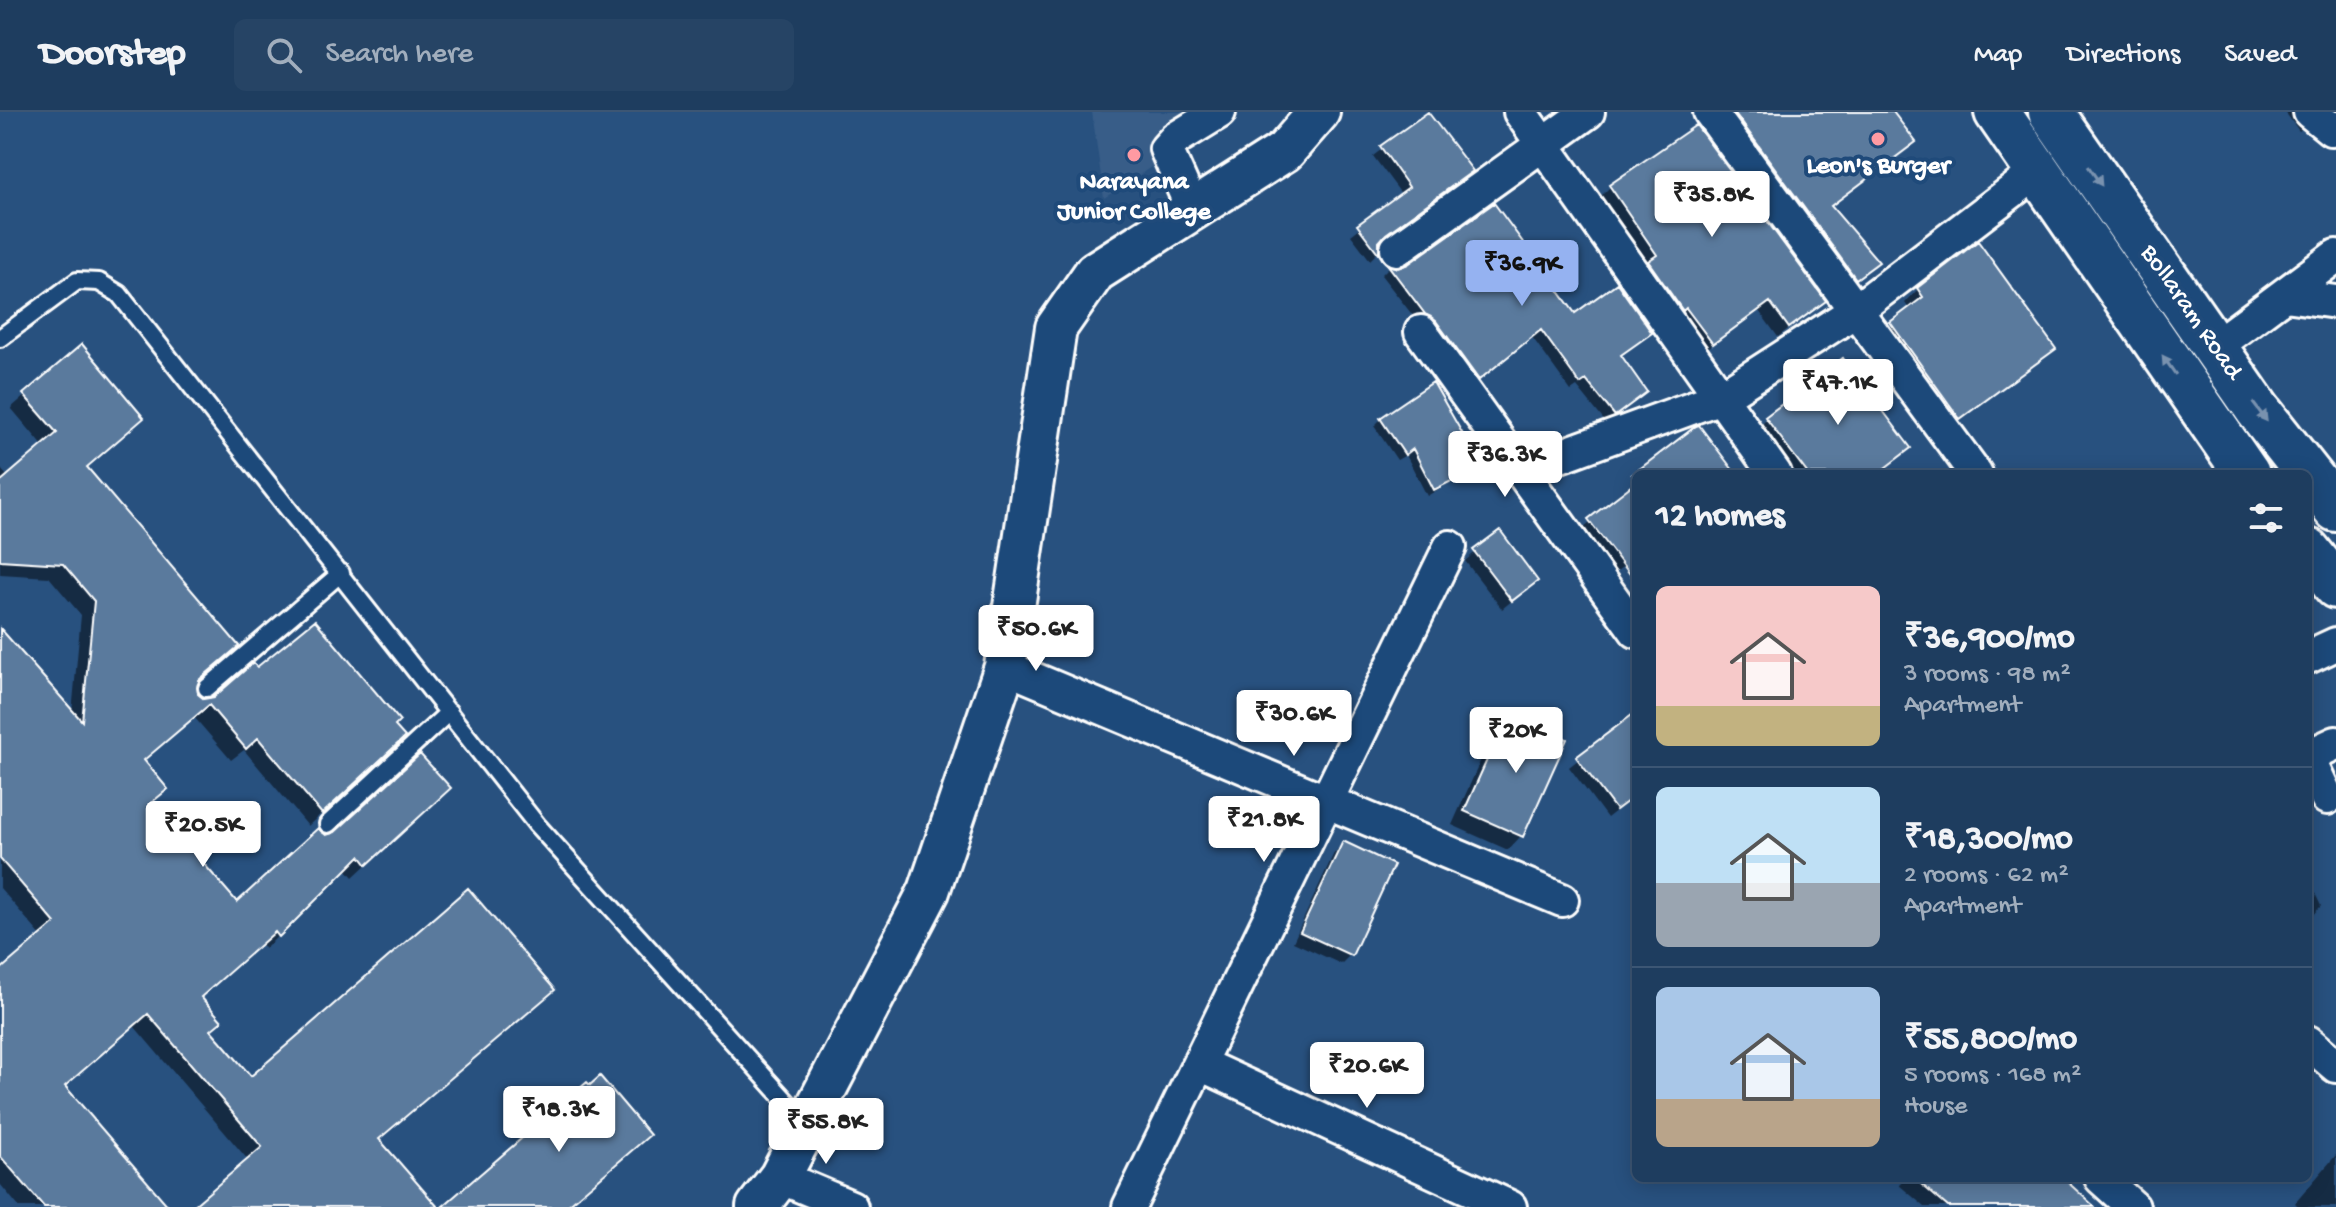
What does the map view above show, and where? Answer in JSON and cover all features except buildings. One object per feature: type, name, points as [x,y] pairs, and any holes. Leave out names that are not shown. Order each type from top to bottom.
[{"type":"main road","name":"Bollaram Road","points":[[1997,112],[2036,173],[2244,470]]},
{"type":"main road","name":"Bollaram Road","points":[[2051,112],[2214,347],[2307,470]]},
{"type":"main road","name":"Bollaram Road","points":[[2312,477],[2336,509]]},
{"type":"main road","points":[[2312,556],[2336,586]]},
{"type":"street","points":[[1193,210],[1166,149],[1175,139],[1219,112]]},
{"type":"street","points":[[851,1207],[769,1192],[808,1125],[929,891],[1005,667],[1056,328],[1095,272],[1285,151],[1319,112]]},
{"type":"street","points":[[1520,112],[1772,470]]},
{"type":"street","points":[[1397,249],[1588,112]]},
{"type":"street","points":[[1710,112],[1973,470]]},
{"type":"street","points":[[2310,112],[2331,129],[2336,128]]},
{"type":"street","points":[[1519,471],[1721,397],[1855,311],[2036,173]]},
{"type":"street","points":[[2214,347],[2336,256]]},
{"type":"street","points":[[2285,295],[2336,302]]},
{"type":"street","points":[[1421,332],[1632,626]]},
{"type":"street","points":[[1129,1207],[1450,547]]},
{"type":"street","points":[[2312,655],[2336,644]]},
{"type":"street","points":[[1005,667],[1562,900]]},
{"type":"street","points":[[2312,754],[2336,743]]},
{"type":"street","points":[[2312,765],[2327,798]]},
{"type":"street","points":[[2312,1045],[2336,1066]]},
{"type":"street","points":[[1200,1064],[1510,1207]]},
{"type":"street","points":[[2105,1182],[2133,1207]]},
{"type":"lane","points":[[0,338],[77,281],[99,282],[119,294],[537,825],[808,1125]]},
{"type":"lane","points":[[207,688],[341,573]]},
{"type":"lane","points":[[328,824],[449,712]]},
{"type":"shaded area","name":"Narayana Junior College","points":[[1092,112],[1235,112],[1104,198]]},
{"type":"place","name":"Leon's Burger","points":[[1878,139]]},
{"type":"place","name":"Narayana Junior College","points":[[1134,155]]}]
